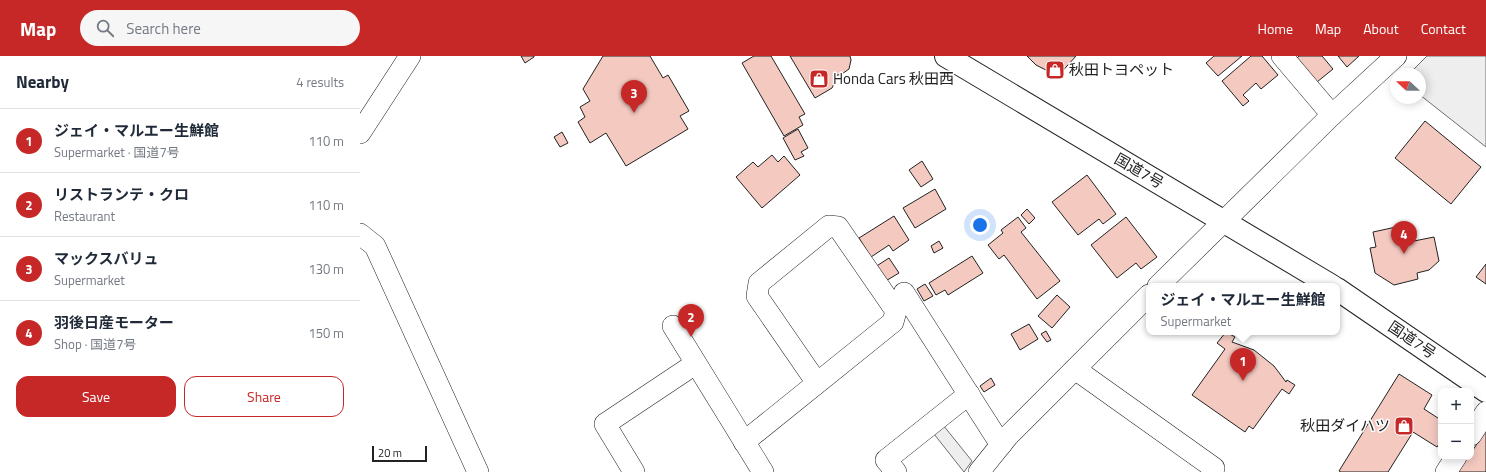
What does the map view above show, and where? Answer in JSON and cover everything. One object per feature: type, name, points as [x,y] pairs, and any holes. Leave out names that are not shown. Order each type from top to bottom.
[{"type":"highway","name":"国道7号","points":[[946,56],[1327,283]]},
{"type":"highway","name":"国道7号","points":[[1340,291],[1486,391]]},
{"type":"street","points":[[360,133],[410,56]]},
{"type":"street","points":[[1282,56],[1332,115]]},
{"type":"street","points":[[1161,283],[1392,57]]},
{"type":"street","points":[[744,442],[893,322],[896,311],[838,227],[829,226],[759,284],[757,296],[817,383]]},
{"type":"street","points":[[360,234],[375,246],[478,472]]},
{"type":"street","points":[[904,293],[1001,444]]},
{"type":"street","points":[[979,472],[1001,444],[1146,298]]},
{"type":"street","points":[[673,326],[695,364],[763,472]]},
{"type":"street","points":[[634,472],[605,424],[695,364]]},
{"type":"street","points":[[1075,369],[1214,468]]},
{"type":"street","points":[[896,472],[886,460],[969,394]]},
{"type":"street","points":[[1474,430],[1486,412]]},
{"type":"street","points":[[1446,472],[1454,460]]},
{"type":"shaded area","points":[[1427,56],[1486,56],[1486,147],[1426,100],[1426,68],[1415,68]]},
{"type":"shaded area","points":[[943,425],[972,461],[964,472],[934,434]]},
{"type":"building","points":[[521,56],[534,56],[534,57],[525,63]]},
{"type":"building","points":[[603,56],[650,56],[663,78],[668,75],[689,111],[680,116],[688,129],[626,166],[606,133],[590,143],[578,122],[585,117],[580,107],[590,101],[583,89]]},
{"type":"building","points":[[754,56],[771,56],[805,114],[799,117],[803,125],[784,136],[742,63]]},
{"type":"building","name":"Honda Cars 秋田西","points":[[790,56],[850,56],[851,60],[849,69],[842,74],[834,76],[835,82],[832,88],[815,98]]},
{"type":"building","name":"秋田トヨペット","points":[[1027,56],[1076,56],[1058,76],[1036,65]]},
{"type":"building","points":[[1214,56],[1242,56],[1218,76],[1206,63]]},
{"type":"building","points":[[1251,56],[1262,56],[1278,75],[1261,89],[1256,83],[1243,95],[1249,101],[1243,106],[1222,81]]},
{"type":"building","points":[[1299,56],[1322,56],[1333,69],[1317,82],[1297,58]]},
{"type":"building","points":[[1338,56],[1359,56],[1347,67]]},
{"type":"building","points":[[1425,121],[1481,167],[1451,204],[1395,158]]},
{"type":"building","points":[[798,129],[808,148],[801,152],[804,156],[795,160],[783,138]]},
{"type":"building","points":[[562,132],[568,143],[560,147],[554,137]]},
{"type":"building","points":[[772,155],[778,162],[784,156],[800,175],[762,208],[736,177],[753,162],[758,167]]},
{"type":"building","points":[[922,161],[933,179],[921,187],[909,170]]},
{"type":"building","points":[[1087,175],[1116,214],[1103,224],[1099,219],[1078,235],[1052,202]]},
{"type":"building","points":[[935,189],[946,209],[915,228],[903,208]]},
{"type":"building","points":[[1027,209],[1035,218],[1029,224],[1021,215]]},
{"type":"building","points":[[894,216],[909,240],[893,251],[889,245],[871,257],[859,238]]},
{"type":"building","points":[[1018,217],[1026,228],[1021,232],[1060,281],[1037,299],[1004,255],[999,259],[988,245],[1003,233],[1001,230]]},
{"type":"building","points":[[1126,217],[1157,257],[1141,269],[1136,263],[1117,278],[1091,245]]},
{"type":"building","points":[[1410,224],[1414,241],[1434,237],[1439,261],[1429,270],[1417,273],[1418,279],[1394,285],[1375,273],[1370,248],[1376,247],[1373,232]]},
{"type":"building","points":[[939,241],[943,248],[934,253],[931,246]]},
{"type":"building","points":[[972,256],[983,273],[948,295],[945,290],[936,295],[929,283]]},
{"type":"building","points":[[889,258],[899,273],[884,282],[875,267]]},
{"type":"building","points":[[1486,264],[1486,284],[1476,277]]},
{"type":"building","points":[[925,284],[933,296],[924,301],[917,289]]},
{"type":"building","points":[[1057,295],[1070,307],[1052,328],[1038,316]]},
{"type":"building","points":[[1029,324],[1038,339],[1020,350],[1011,334]]},
{"type":"building","points":[[1046,331],[1051,340],[1047,342],[1041,334]]},
{"type":"building","points":[[1224,335],[1231,335],[1235,337],[1232,342],[1254,350],[1274,366],[1286,382],[1287,380],[1295,385],[1289,394],[1282,389],[1253,429],[1249,426],[1245,432],[1192,395],[1225,349],[1217,343]]},
{"type":"building","name":"秋田ダイハツ","points":[[1399,374],[1432,395],[1424,409],[1438,418],[1437,447],[1413,432],[1388,472],[1339,471]]},
{"type":"building","points":[[991,378],[995,385],[984,392],[980,386]]},
{"type":"building","points":[[1486,430],[1486,472],[1458,472],[1466,460],[1474,460],[1474,448]]},
{"type":"place","name":"秋田トヨペット","points":[[1055,70]]},
{"type":"place","name":"Honda Cars 秋田西","points":[[819,79]]},
{"type":"place","name":"マックスバリュ","points":[[634,113]]},
{"type":"place","name":"羽後日産モーター","points":[[1404,254]]},
{"type":"place","name":"リストランテ・クロ","points":[[691,337]]},
{"type":"place","name":"ジェイ・マルエー生鮮館","points":[[1243,381]]},
{"type":"place","name":"秋田ダイハツ","points":[[1404,426]]}]
